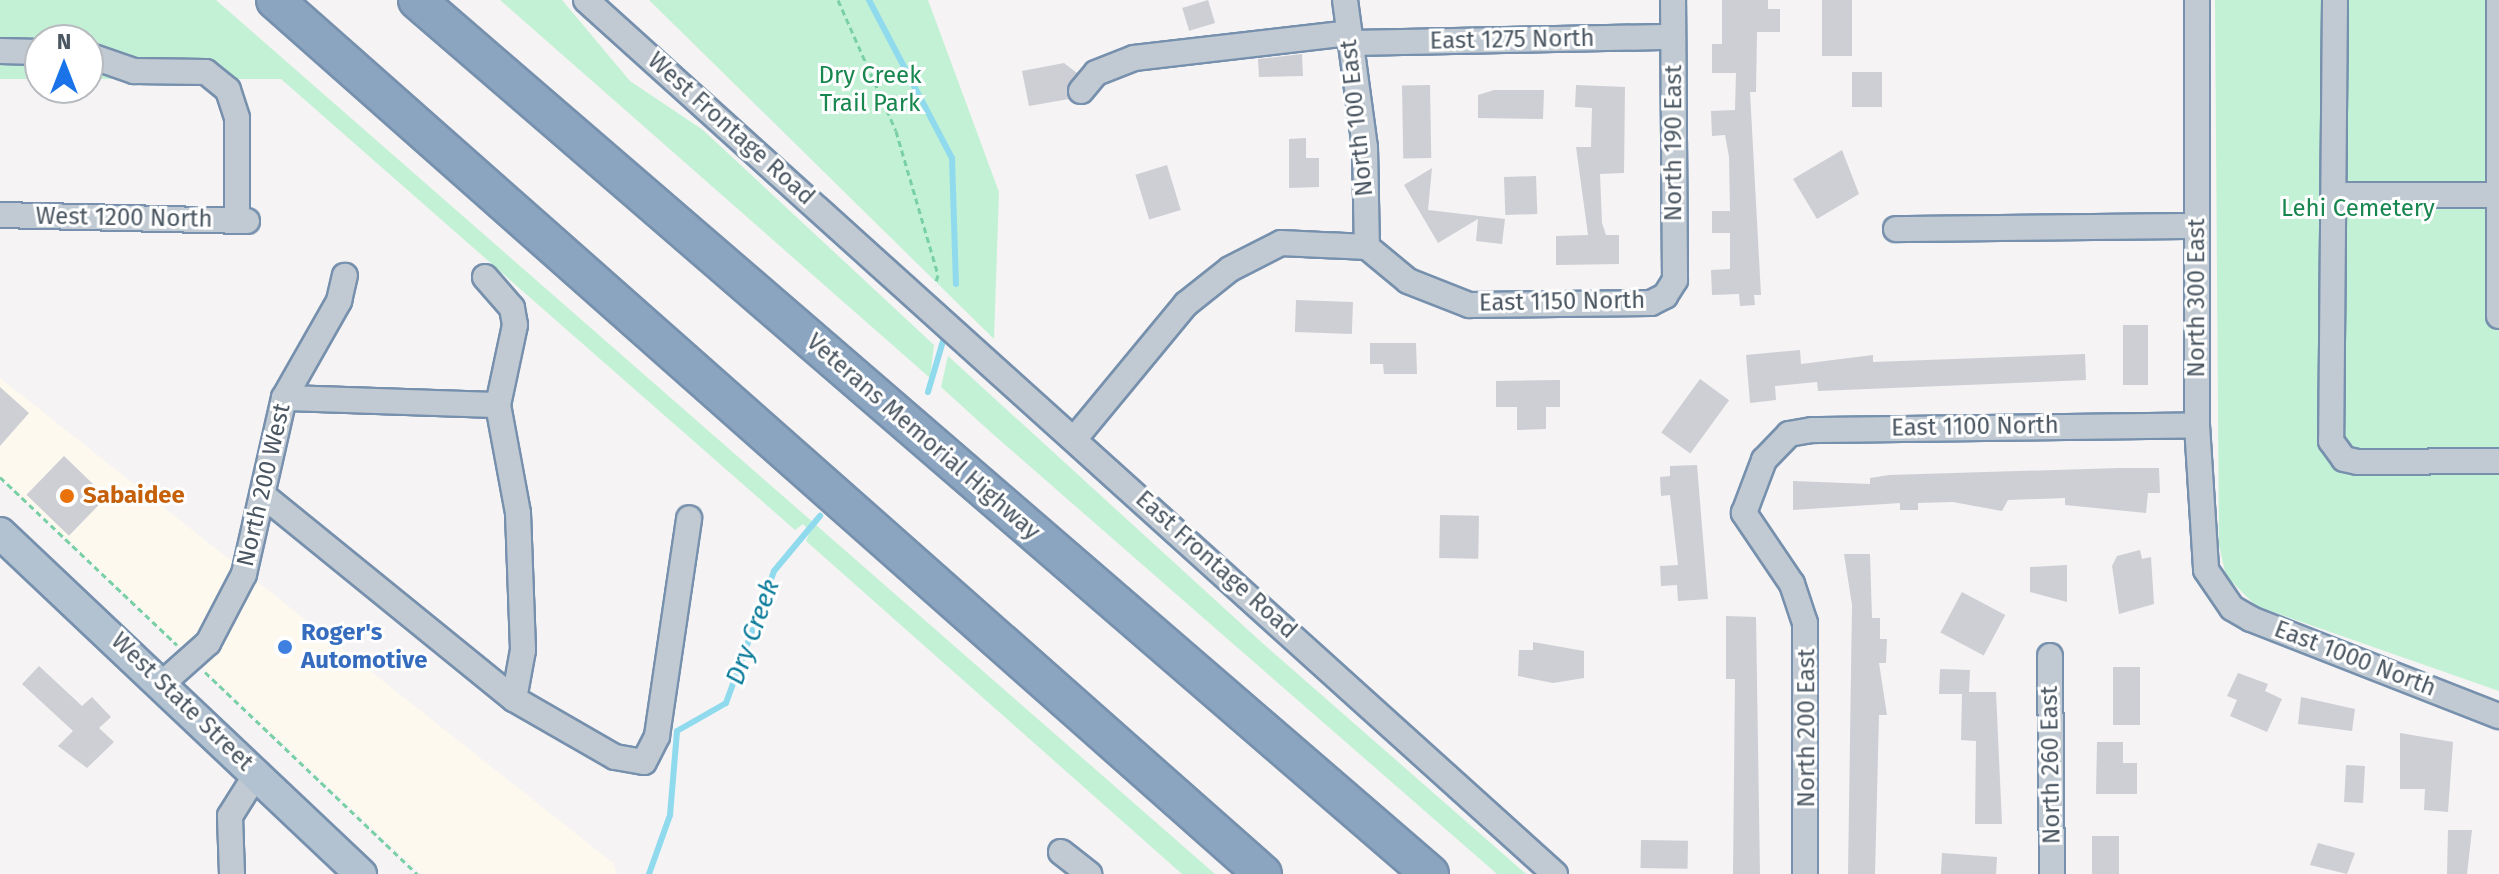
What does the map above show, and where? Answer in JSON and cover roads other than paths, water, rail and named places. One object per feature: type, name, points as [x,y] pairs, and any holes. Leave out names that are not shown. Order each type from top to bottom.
[{"type":"highway","points":[[275,0],[1263,874]]},
{"type":"highway","name":"Veterans Memorial Highway","points":[[417,0],[1430,874]]},
{"type":"main road","name":"West State Street","points":[[0,533],[164,682],[361,874]]},
{"type":"street","name":"West Frontage Road","points":[[586,0],[876,258]]},
{"type":"street","name":"North 100 East","points":[[1345,0],[1365,147],[1367,247]]},
{"type":"street","name":"North 190 East","points":[[1672,285],[1673,0]]},
{"type":"street","name":"North 300 East","points":[[2197,0],[2197,425],[2201,544],[2218,592]]},
{"type":"street","points":[[2335,0],[2335,451],[2358,462],[2499,461]]},
{"type":"street","points":[[2499,0],[2499,316]]},
{"type":"street","name":"East 1275 North","points":[[1081,91],[1096,73],[1134,58],[1350,38],[1673,37]]},
{"type":"street","points":[[0,51],[24,52]]},
{"type":"street","name":"West 1200 North","points":[[0,215],[242,221],[237,118],[228,90],[206,72],[134,71],[104,61]]},
{"type":"street","points":[[2334,195],[2498,195]]},
{"type":"street","points":[[1896,229],[2197,226]]},
{"type":"street","points":[[1076,437],[1186,304],[1230,269],[1281,243],[1367,247]]},
{"type":"street","name":"East 1150 North","points":[[1367,247],[1408,281],[1469,305],[1651,303],[1672,285]]},
{"type":"street","name":"East Frontage Road","points":[[876,258],[1555,874]]},
{"type":"street","name":"North 200 West","points":[[164,682],[208,643],[244,574],[284,398],[339,301],[345,276]]},
{"type":"street","points":[[485,277],[512,308],[515,325],[498,405],[518,513],[523,650],[514,699]]},
{"type":"street","points":[[284,398],[498,405]]},
{"type":"street","name":"East 1100 North","points":[[1764,460],[1789,434],[1812,430],[2197,425]]},
{"type":"street","name":"North 200 East","points":[[1764,460],[1744,513],[1792,584],[1805,623],[1805,874]]},
{"type":"street","points":[[264,496],[514,699],[615,757],[644,762],[657,736],[689,518]]},
{"type":"street","name":"East 1000 North","points":[[2218,592],[2251,619],[2499,716]]},
{"type":"street","name":"North 260 East","points":[[2050,656],[2052,874]]},
{"type":"street","points":[[232,874],[230,816],[257,773]]},
{"type":"street","points":[[1061,852],[1089,874]]},
{"type":"waterway","name":"Dry Creek","points":[[869,0],[952,158],[956,284]]},
{"type":"waterway","name":"Dry Creek","points":[[928,392],[943,341]]},
{"type":"waterway","name":"Dry Creek","points":[[649,874],[670,815],[677,731],[726,703],[774,571],[820,516]]},
{"type":"place","name":"Sabaidee","points":[[67,496]]},
{"type":"place","name":"Roger's Automotive","points":[[285,647]]},
{"type":"park label","name":"Dry Creek Trail Park","points":[[870,90]]},
{"type":"park label","name":"Lehi Cemetery","points":[[2358,209]]}]
